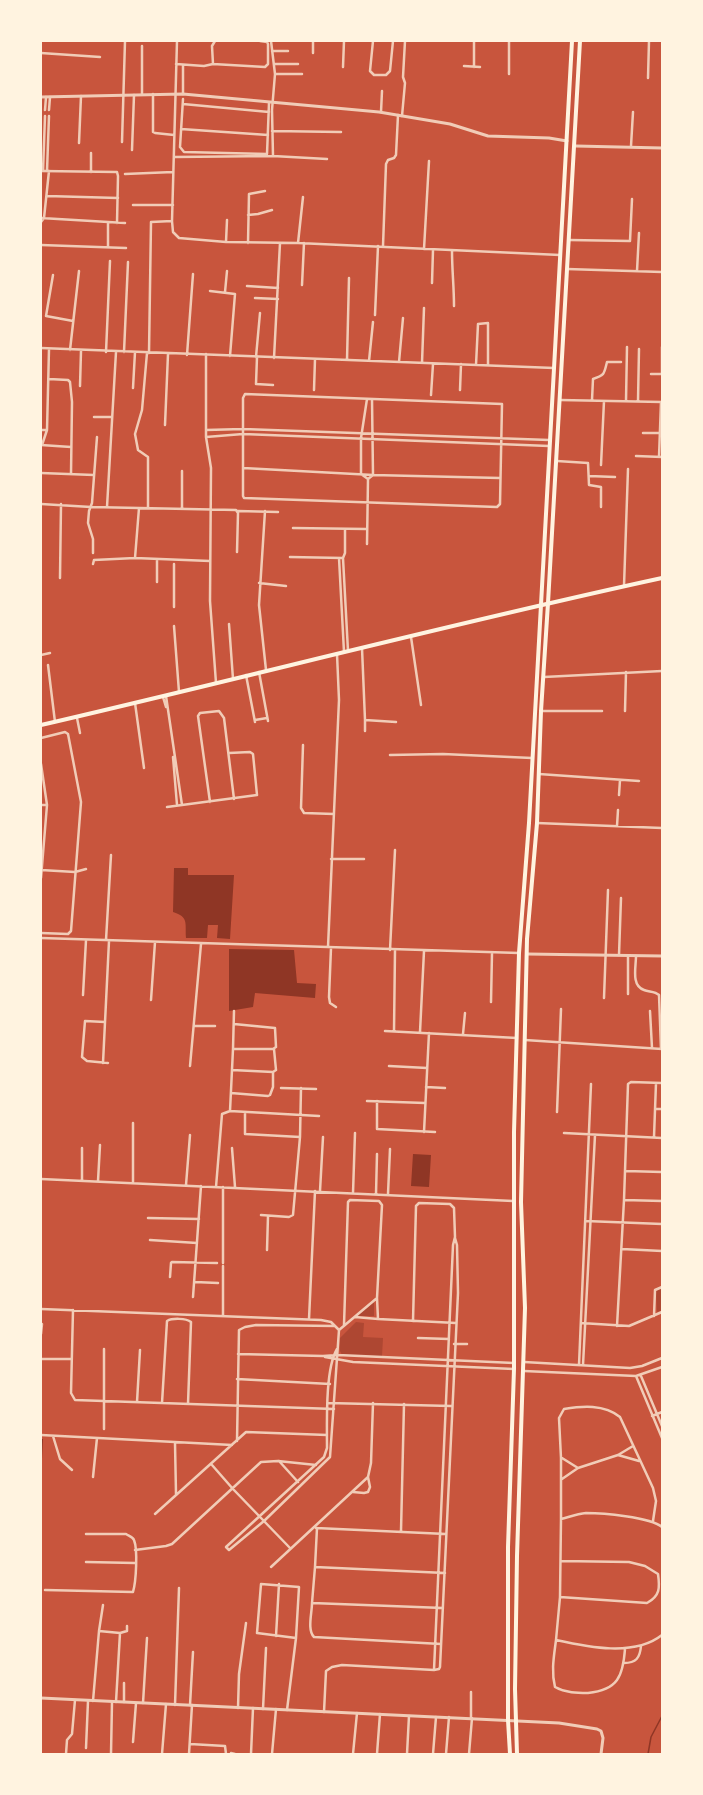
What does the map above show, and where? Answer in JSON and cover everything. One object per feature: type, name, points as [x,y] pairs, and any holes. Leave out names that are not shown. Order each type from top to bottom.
[{"type":"main road","points":[[510,1754],[508,1720],[508,1559],[514,1370],[513,1201],[519,953],[525,880],[572,41]]},
{"type":"main road","points":[[517,1754],[517,1560],[525,1308],[521,1202],[527,954],[537,823],[540,711],[544,677],[567,269],[576,146],[580,41]]},
{"type":"main road","points":[[556,319],[564,319]]},
{"type":"main road","points":[[41,725],[77,718],[266,670],[411,637],[541,604],[662,578]]},
{"type":"main road","points":[[525,880],[532,880]]},
{"type":"main road","points":[[508,1559],[517,1560]]},
{"type":"street","points":[[122,142],[125,41]]},
{"type":"street","points":[[177,41],[172,220],[175,234],[183,240],[383,246],[452,251],[560,255]]},
{"type":"street","points":[[213,64],[212,46],[215,41]]},
{"type":"street","points":[[176,64],[207,66],[213,64],[265,67],[268,64],[268,44],[265,41],[260,41]]},
{"type":"street","points":[[183,99],[180,147],[184,152],[266,154],[268,152],[269,112],[275,74],[271,41]]},
{"type":"street","points":[[313,41],[313,53]]},
{"type":"street","points":[[343,67],[344,41]]},
{"type":"street","points":[[373,41],[370,71],[374,75],[386,75],[390,72],[393,41]]},
{"type":"street","points":[[383,246],[386,164],[388,160],[394,158],[396,155],[405,83],[403,77],[405,41]]},
{"type":"street","points":[[474,41],[474,66]]},
{"type":"street","points":[[509,41],[509,74]]},
{"type":"street","points":[[648,78],[649,41]]},
{"type":"street","points":[[142,46],[142,94]]},
{"type":"street","points":[[272,51],[288,50]]},
{"type":"street","points":[[41,53],[100,57]]},
{"type":"street","points":[[274,64],[298,64]]},
{"type":"street","points":[[183,65],[183,94]]},
{"type":"street","points":[[464,66],[480,67]]},
{"type":"street","points":[[275,74],[302,74]]},
{"type":"street","points":[[381,112],[382,91]]},
{"type":"street","points":[[41,98],[175,93],[381,112],[454,125],[488,136],[544,137],[567,142]]},
{"type":"street","points":[[132,150],[134,94]]},
{"type":"street","points":[[153,94],[154,132],[174,134]]},
{"type":"street","points":[[79,143],[81,96]]},
{"type":"street","points":[[45,110],[48,97]]},
{"type":"street","points":[[48,97],[49,110]]},
{"type":"street","points":[[271,103],[273,156]]},
{"type":"street","points":[[183,104],[269,112]]},
{"type":"street","points":[[631,146],[633,112]]},
{"type":"street","points":[[41,222],[47,196],[45,171],[45,116]]},
{"type":"street","points":[[45,171],[49,116]]},
{"type":"street","points":[[181,129],[268,135]]},
{"type":"street","points":[[272,131],[340,132]]},
{"type":"street","points":[[576,146],[631,146],[662,148]]},
{"type":"street","points":[[90,153],[91,172]]},
{"type":"street","points":[[174,157],[273,156],[327,159]]},
{"type":"street","points":[[424,249],[429,161]]},
{"type":"street","points":[[45,171],[118,174],[117,223]]},
{"type":"street","points":[[125,174],[173,172]]},
{"type":"street","points":[[248,243],[249,194],[265,191]]},
{"type":"street","points":[[47,196],[118,198]]},
{"type":"street","points":[[298,243],[303,197]]},
{"type":"street","points":[[569,240],[630,241],[632,199]]},
{"type":"street","points":[[133,205],[173,205]]},
{"type":"street","points":[[248,215],[272,210]]},
{"type":"street","points":[[42,218],[125,223]]},
{"type":"street","points":[[148,508],[148,457],[138,450],[136,431],[142,410],[148,353],[151,222],[172,220]]},
{"type":"street","points":[[226,242],[227,220]]},
{"type":"street","points":[[108,223],[108,247]]},
{"type":"street","points":[[637,271],[639,233]]},
{"type":"street","points":[[274,358],[280,243]]},
{"type":"street","points":[[302,285],[304,243]]},
{"type":"street","points":[[41,245],[126,248]]},
{"type":"street","points":[[376,315],[378,246]]},
{"type":"street","points":[[432,283],[434,250]]},
{"type":"street","points":[[452,251],[454,306]]},
{"type":"street","points":[[106,352],[110,261]]},
{"type":"street","points":[[124,352],[128,262]]},
{"type":"street","points":[[567,269],[662,272]]},
{"type":"street","points":[[225,292],[227,271]]},
{"type":"street","points":[[70,350],[79,272]]},
{"type":"street","points":[[187,355],[193,274]]},
{"type":"street","points":[[53,275],[46,316],[73,321]]},
{"type":"street","points":[[347,360],[350,278]]},
{"type":"street","points":[[247,286],[278,288]]},
{"type":"street","points":[[210,291],[235,294],[230,356]]},
{"type":"street","points":[[256,298],[278,299]]},
{"type":"street","points":[[422,363],[424,308]]},
{"type":"street","points":[[260,313],[256,357],[256,384],[273,386]]},
{"type":"street","points":[[399,362],[403,318]]},
{"type":"street","points":[[369,361],[373,322]]},
{"type":"street","points":[[476,365],[478,324],[488,323],[488,365]]},
{"type":"street","points":[[626,401],[627,347]]},
{"type":"street","points":[[41,348],[106,352],[187,355],[206,354],[274,358],[554,368]]},
{"type":"street","points":[[638,401],[639,348]]},
{"type":"street","points":[[651,374],[661,374],[662,348]]},
{"type":"street","points":[[49,349],[47,430],[42,445],[71,447]]},
{"type":"street","points":[[80,386],[81,351]]},
{"type":"street","points":[[107,507],[116,352]]},
{"type":"street","points":[[133,388],[135,352]]},
{"type":"street","points":[[165,424],[168,354]]},
{"type":"street","points":[[206,354],[206,437],[211,468],[210,561],[213,653],[216,683]]},
{"type":"street","points":[[314,390],[315,359]]},
{"type":"street","points":[[592,400],[593,379],[600,378],[606,372],[607,362],[621,362]]},
{"type":"street","points":[[431,395],[434,364]]},
{"type":"street","points":[[460,390],[461,364]]},
{"type":"street","points":[[49,379],[68,380],[70,382],[72,402],[71,474]]},
{"type":"street","points":[[246,394],[367,399],[500,403],[503,406],[500,504],[497,507],[245,498],[243,496],[243,398],[246,394]]},
{"type":"street","points":[[361,474],[361,438],[363,433],[367,399]]},
{"type":"street","points":[[372,399],[374,475]]},
{"type":"street","points":[[560,400],[662,402],[661,457],[636,456]]},
{"type":"street","points":[[602,465],[604,401]]},
{"type":"street","points":[[94,417],[112,417]]},
{"type":"street","points":[[206,430],[243,429],[549,440]]},
{"type":"street","points":[[41,430],[47,430]]},
{"type":"street","points":[[643,432],[661,433]]},
{"type":"street","points":[[206,437],[243,434],[549,446]]},
{"type":"street","points":[[444,436],[444,441]]},
{"type":"street","points":[[93,553],[94,539],[88,523],[91,507],[97,437]]},
{"type":"street","points":[[540,439],[540,446]]},
{"type":"street","points":[[557,461],[587,462],[589,464],[590,486],[601,488],[601,507]]},
{"type":"street","points":[[243,468],[374,475],[500,478]]},
{"type":"street","points":[[624,587],[628,469]]},
{"type":"street","points":[[182,471],[182,509]]},
{"type":"street","points":[[41,473],[94,475]]},
{"type":"street","points":[[361,474],[368,479]]},
{"type":"street","points":[[368,479],[374,475]]},
{"type":"street","points":[[589,476],[615,477]]},
{"type":"street","points":[[367,544],[366,529],[368,479]]},
{"type":"street","points":[[41,504],[91,507],[211,509],[278,512]]},
{"type":"street","points":[[60,578],[61,504]]},
{"type":"street","points":[[135,558],[139,508]]},
{"type":"street","points":[[237,511],[237,552]]},
{"type":"street","points":[[265,511],[259,583],[259,605],[266,670]]},
{"type":"street","points":[[293,528],[366,529]]},
{"type":"street","points":[[342,600],[345,529]]},
{"type":"street","points":[[290,557],[343,558]]},
{"type":"street","points":[[93,564],[94,560],[135,558],[210,561]]},
{"type":"street","points":[[339,558],[346,652]]},
{"type":"street","points":[[157,582],[158,559]]},
{"type":"street","points":[[174,564],[174,607]]},
{"type":"street","points":[[259,583],[286,586]]},
{"type":"street","points":[[229,624],[233,679]]},
{"type":"street","points":[[174,626],[179,692]]},
{"type":"street","points":[[411,637],[421,705]]},
{"type":"street","points":[[362,648],[365,731]]},
{"type":"street","points":[[41,655],[50,653]]},
{"type":"street","points":[[336,1007],[330,1003],[329,997],[329,947],[331,859],[339,700],[337,654]]},
{"type":"street","points":[[48,665],[55,722]]},
{"type":"street","points":[[544,677],[662,671]]},
{"type":"street","points":[[246,675],[255,721],[268,720],[259,672]]},
{"type":"street","points":[[625,711],[626,672]]},
{"type":"street","points":[[164,696],[177,764],[182,805]]},
{"type":"street","points":[[135,703],[144,768]]},
{"type":"street","points":[[210,802],[198,715],[214,711],[222,713],[229,753],[234,799]]},
{"type":"street","points":[[540,711],[602,711]]},
{"type":"street","points":[[77,718],[80,732]]},
{"type":"street","points":[[365,720],[396,722]]},
{"type":"street","points":[[41,738],[65,732],[68,734],[81,802],[71,933],[41,933]]},
{"type":"street","points":[[303,745],[301,808],[304,813],[309,814],[334,814]]},
{"type":"street","points":[[167,807],[255,796],[257,793],[253,754],[250,752],[229,753]]},
{"type":"street","points":[[174,754],[173,766],[177,805]]},
{"type":"street","points":[[390,755],[444,754],[532,758]]},
{"type":"street","points":[[41,764],[47,804],[41,878]]},
{"type":"street","points":[[538,774],[639,781]]},
{"type":"street","points":[[619,795],[620,780]]},
{"type":"street","points":[[41,805],[47,804]]},
{"type":"street","points":[[617,826],[618,810]]},
{"type":"street","points":[[537,823],[662,828]]},
{"type":"street","points":[[390,950],[395,850]]},
{"type":"street","points":[[103,1063],[111,855]]},
{"type":"street","points":[[331,859],[364,859]]},
{"type":"street","points":[[41,870],[75,872],[86,869]]},
{"type":"street","points":[[604,998],[608,890]]},
{"type":"street","points":[[619,956],[621,898]]},
{"type":"street","points":[[41,938],[519,953]]},
{"type":"street","points":[[83,995],[86,940]]},
{"type":"street","points":[[151,1000],[155,942]]},
{"type":"street","points":[[190,1066],[201,944]]},
{"type":"street","points":[[394,1031],[395,950]]},
{"type":"street","points":[[420,1032],[424,951]]},
{"type":"street","points":[[490,1002],[492,953]]},
{"type":"street","points":[[527,954],[662,956]]},
{"type":"street","points":[[628,956],[628,994]]},
{"type":"street","points":[[525,1040],[661,1049],[659,995],[637,986],[635,980],[636,956]]},
{"type":"street","points":[[557,1112],[561,1009]]},
{"type":"street","points":[[230,1111],[234,1011]]},
{"type":"street","points":[[650,1011],[652,1048]]},
{"type":"street","points":[[463,1034],[465,1013]]},
{"type":"street","points":[[105,1022],[85,1022],[82,1057],[87,1061],[108,1063]]},
{"type":"street","points":[[232,1070],[272,1072],[276,1070],[274,1049],[276,1047],[275,1028],[234,1024]]},
{"type":"street","points":[[194,1026],[215,1026]]},
{"type":"street","points":[[385,1031],[517,1038]]},
{"type":"street","points":[[424,1132],[429,1033]]},
{"type":"street","points":[[233,1048],[274,1049]]},
{"type":"street","points":[[389,1066],[427,1068]]},
{"type":"street","points":[[231,1093],[270,1095],[273,1087],[272,1072]]},
{"type":"street","points":[[617,1326],[626,1171],[629,1083],[662,1083]]},
{"type":"street","points":[[654,1137],[656,1083]]},
{"type":"street","points":[[579,1365],[591,1084]]},
{"type":"street","points":[[426,1087],[445,1088]]},
{"type":"street","points":[[281,1088],[316,1089]]},
{"type":"street","points":[[261,1215],[292,1217],[300,1137],[301,1088]]},
{"type":"street","points":[[367,1101],[425,1103]]},
{"type":"street","points":[[377,1101],[377,1129],[434,1132]]},
{"type":"street","points":[[656,1109],[662,1109]]},
{"type":"street","points":[[216,1187],[222,1114],[230,1111],[319,1116]]},
{"type":"street","points":[[245,1112],[245,1134],[300,1137]]},
{"type":"street","points":[[133,1123],[133,1183]]},
{"type":"street","points":[[353,1193],[355,1133]]},
{"type":"street","points":[[564,1133],[662,1138]]},
{"type":"street","points":[[186,1185],[190,1135]]},
{"type":"street","points":[[583,1366],[595,1135]]},
{"type":"street","points":[[320,1191],[323,1137]]},
{"type":"street","points":[[98,1181],[100,1145]]},
{"type":"street","points":[[82,1148],[82,1181]]},
{"type":"street","points":[[232,1148],[235,1187]]},
{"type":"street","points":[[388,1194],[390,1149]]},
{"type":"street","points":[[376,1194],[377,1154]]},
{"type":"street","points":[[626,1171],[662,1172]]},
{"type":"street","points":[[41,1179],[513,1201]]},
{"type":"street","points":[[193,1297],[201,1186]]},
{"type":"street","points":[[223,1187],[223,1316]]},
{"type":"street","points":[[309,1319],[316,1191]]},
{"type":"street","points":[[344,1325],[348,1208],[350,1200],[379,1201],[382,1203],[377,1298],[378,1320]]},
{"type":"street","points":[[624,1200],[662,1201]]},
{"type":"street","points":[[324,1712],[326,1671],[332,1667],[342,1665],[434,1670],[440,1667],[453,1361],[456,1323],[457,1245],[455,1237],[454,1208],[452,1205],[417,1204],[413,1321]]},
{"type":"street","points":[[267,1250],[268,1216]]},
{"type":"street","points":[[148,1218],[199,1219]]},
{"type":"street","points":[[586,1221],[662,1224]]},
{"type":"street","points":[[434,1670],[453,1245],[455,1237]]},
{"type":"street","points":[[150,1240],[197,1243]]},
{"type":"street","points":[[622,1249],[662,1251]]},
{"type":"street","points":[[170,1277],[171,1262],[216,1263]]},
{"type":"street","points":[[195,1282],[218,1283]]},
{"type":"street","points":[[654,1316],[655,1290],[662,1287]]},
{"type":"street","points":[[338,1330],[377,1298]]},
{"type":"street","points":[[41,1309],[309,1319],[328,1321],[335,1326],[338,1330],[338,1360],[330,1457],[264,1521],[230,1550],[228,1550],[226,1547],[317,1465],[326,1453],[330,1384],[333,1359],[337,1349]]},
{"type":"street","points":[[73,1310],[71,1359],[72,1397],[75,1400],[334,1409]]},
{"type":"street","points":[[581,1323],[617,1326],[633,1325],[662,1312]]},
{"type":"street","points":[[355,1317],[378,1320],[456,1323]]},
{"type":"street","points":[[162,1403],[167,1321],[170,1319],[188,1320],[191,1322],[188,1404]]},
{"type":"street","points":[[41,1334],[42,1324]]},
{"type":"street","points":[[237,1441],[239,1330],[256,1325],[335,1326]]},
{"type":"street","points":[[418,1338],[449,1339]]},
{"type":"street","points":[[454,1344],[467,1344]]},
{"type":"street","points":[[104,1349],[104,1429]]},
{"type":"street","points":[[138,1402],[140,1350]]},
{"type":"street","points":[[238,1354],[338,1355],[514,1363]]},
{"type":"street","points":[[323,1356],[353,1362],[514,1370]]},
{"type":"street","points":[[353,1356],[353,1362]]},
{"type":"street","points":[[524,1362],[636,1368],[662,1358]]},
{"type":"street","points":[[41,1359],[71,1359]]},
{"type":"street","points":[[409,1359],[409,1365]]},
{"type":"street","points":[[524,1371],[641,1376],[662,1367]]},
{"type":"street","points":[[636,1376],[662,1438]]},
{"type":"street","points":[[641,1376],[662,1426]]},
{"type":"street","points":[[237,1379],[330,1384]]},
{"type":"street","points":[[328,1403],[451,1406]]},
{"type":"street","points":[[353,1492],[368,1492],[370,1487],[368,1478],[371,1463],[373,1403]]},
{"type":"street","points":[[401,1532],[404,1404]]},
{"type":"street","points":[[625,1649],[624,1663],[621,1674],[610,1688],[601,1692],[585,1693],[562,1691],[555,1687],[552,1666],[560,1597],[561,1561],[561,1458],[559,1418],[564,1409],[584,1406],[609,1409],[620,1416],[653,1488],[656,1501],[653,1521]]},
{"type":"street","points":[[652,1416],[662,1412]]},
{"type":"street","points":[[156,1514],[212,1465],[243,1434],[251,1432],[327,1435]]},
{"type":"street","points":[[41,1435],[233,1445]]},
{"type":"street","points":[[53,1436],[60,1459],[72,1470]]},
{"type":"street","points":[[93,1477],[97,1438]]},
{"type":"street","points":[[175,1443],[176,1495]]},
{"type":"street","points":[[561,1480],[578,1468],[618,1454],[633,1446]]},
{"type":"street","points":[[618,1454],[640,1461]]},
{"type":"street","points":[[561,1458],[578,1468]]},
{"type":"street","points":[[135,1550],[172,1544],[261,1462],[278,1461],[317,1465]]},
{"type":"street","points":[[278,1461],[298,1482]]},
{"type":"street","points":[[212,1465],[232,1489],[290,1548]]},
{"type":"street","points":[[271,1567],[368,1478]]},
{"type":"street","points":[[561,1519],[585,1513],[653,1521],[662,1527]]},
{"type":"street","points":[[313,1528],[446,1534]]},
{"type":"street","points":[[317,1528],[310,1626],[311,1635],[314,1637],[441,1644]]},
{"type":"street","points":[[45,1590],[132,1592],[134,1590],[134,1540],[126,1534],[86,1534]]},
{"type":"street","points":[[560,1597],[647,1603],[654,1600],[661,1589],[658,1574],[629,1562],[561,1561]]},
{"type":"street","points":[[86,1562],[135,1563]]},
{"type":"street","points":[[315,1567],[444,1572]]},
{"type":"street","points":[[287,1710],[296,1638],[299,1587],[262,1583],[260,1585],[256,1632],[296,1638]]},
{"type":"street","points":[[276,1636],[279,1584]]},
{"type":"street","points":[[175,1705],[179,1588]]},
{"type":"street","points":[[312,1603],[443,1608]]},
{"type":"street","points":[[93,1701],[102,1605]]},
{"type":"street","points":[[238,1708],[239,1676],[246,1623]]},
{"type":"street","points":[[99,1631],[120,1633],[127,1631],[128,1626]]},
{"type":"street","points":[[111,1754],[120,1633]]},
{"type":"street","points":[[556,1640],[573,1644],[625,1649],[641,1646],[662,1635]]},
{"type":"street","points":[[143,1703],[147,1638]]},
{"type":"street","points":[[624,1663],[630,1663],[637,1660],[640,1656],[641,1646]]},
{"type":"street","points":[[263,1709],[266,1648]]},
{"type":"street","points":[[189,1754],[193,1652]]},
{"type":"street","points":[[124,1683],[124,1702]]},
{"type":"street","points":[[469,1754],[471,1692]]},
{"type":"street","points":[[41,1698],[559,1723],[597,1729],[601,1731],[603,1738],[601,1754]]},
{"type":"street","points":[[66,1754],[67,1740],[72,1734],[75,1700]]},
{"type":"street","points":[[86,1748],[88,1701]]},
{"type":"street","points":[[133,1742],[136,1703]]},
{"type":"street","points":[[162,1754],[166,1704]]},
{"type":"street","points":[[251,1754],[254,1708]]},
{"type":"street","points":[[272,1754],[276,1709]]},
{"type":"street","points":[[353,1754],[357,1713]]},
{"type":"street","points":[[377,1754],[380,1714]]},
{"type":"street","points":[[407,1754],[409,1716]]},
{"type":"street","points":[[433,1754],[436,1717]]},
{"type":"street","points":[[446,1754],[449,1717]]},
{"type":"street","points":[[190,1744],[225,1746],[226,1754]]},
{"type":"street","points":[[231,1753],[235,1754]]},
{"type":"shaded area","points":[[174,868],[188,868],[188,875],[234,875],[230,939],[217,938],[218,925],[208,925],[207,938],[186,938],[186,924],[184,918],[173,912]]},
{"type":"shaded area","points":[[229,949],[294,950],[297,983],[316,984],[315,998],[255,993],[253,1007],[229,1011]]},
{"type":"shaded area","points":[[413,1154],[431,1155],[429,1187],[411,1186]]},
{"type":"shaded area","points":[[662,1288],[662,1310],[657,1312],[656,1291]]},
{"type":"shaded area","points":[[374,1302],[374,1316],[357,1316]]},
{"type":"shaded area","points":[[356,1322],[364,1323],[363,1337],[383,1338],[382,1356],[342,1355],[340,1351],[340,1338]]},
{"type":"shaded area","points":[[41,1439],[43,1439],[41,1478]]},
{"type":"waterway","points":[[648,1754],[651,1737],[662,1716]]}]
